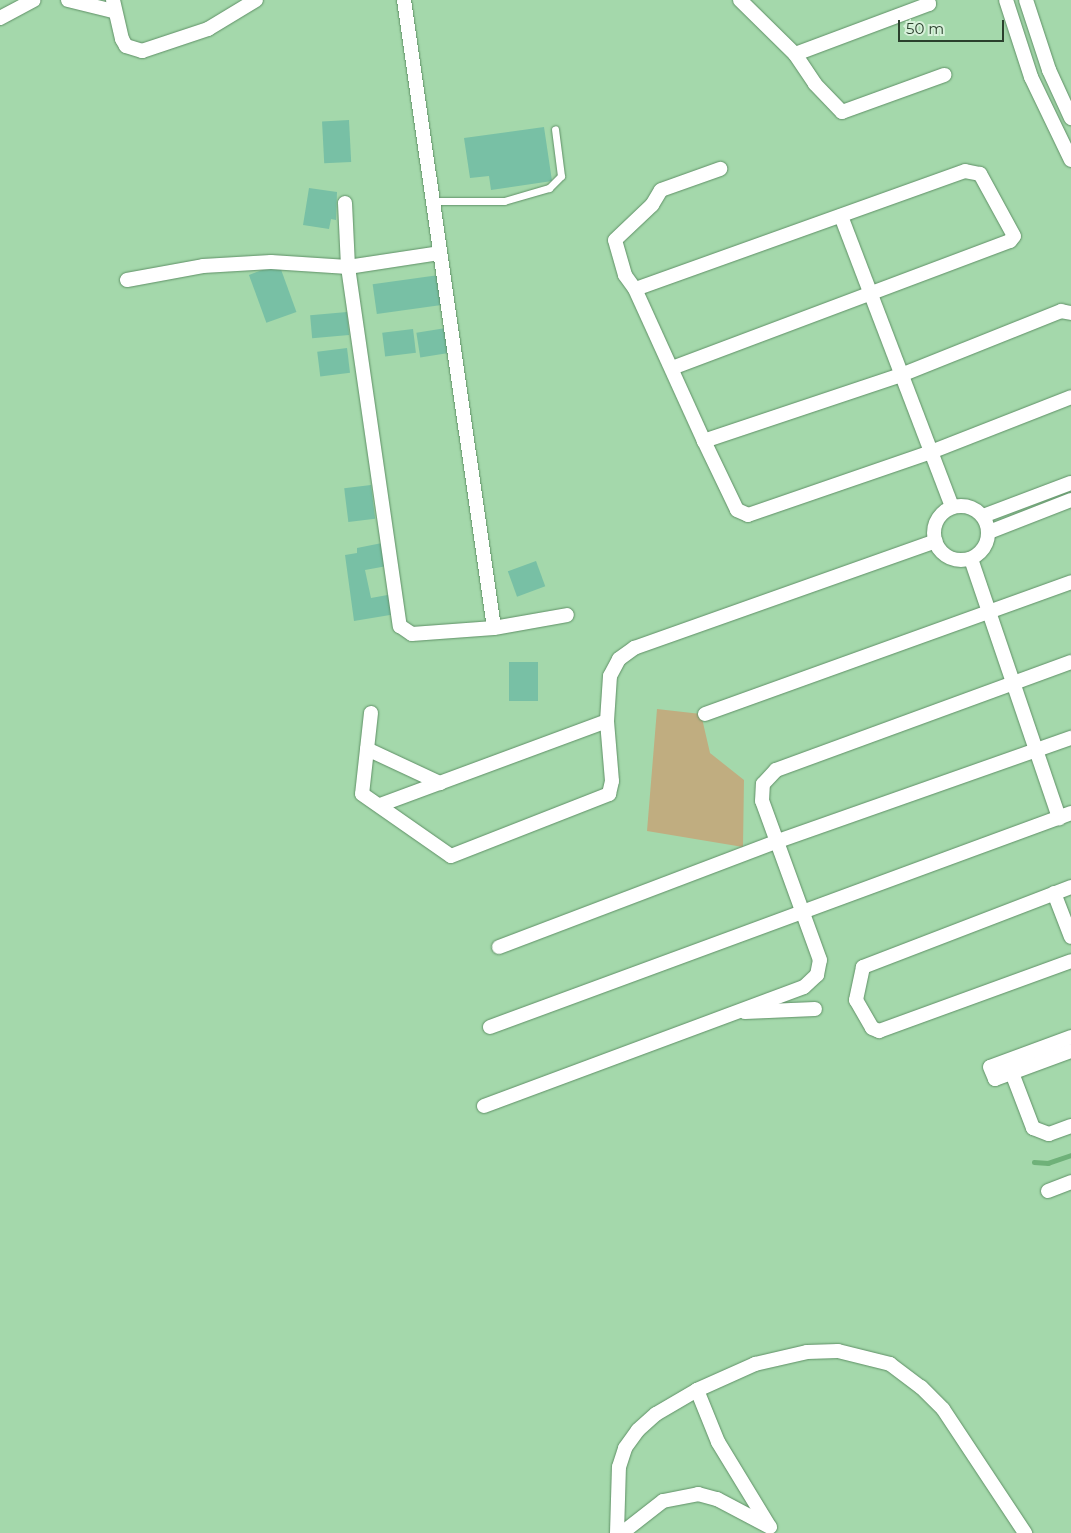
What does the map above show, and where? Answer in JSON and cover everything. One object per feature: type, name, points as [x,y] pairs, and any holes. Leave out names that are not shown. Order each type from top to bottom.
[{"type":"street","points":[[0,18],[34,0]]},
{"type":"street","points":[[68,0],[113,6],[126,46],[142,51],[208,29],[256,0]]},
{"type":"street","points":[[404,0],[494,628]]},
{"type":"street","points":[[740,0],[795,54],[815,84],[842,112],[944,75]]},
{"type":"street","points":[[795,54],[929,4],[928,0]]},
{"type":"street","points":[[1006,0],[1031,78],[1071,160]]},
{"type":"street","points":[[1026,0],[1049,70],[1071,118]]},
{"type":"street","points":[[720,170],[661,190],[652,205],[615,240],[625,275],[635,290],[737,510],[748,515],[931,452],[1071,397]]},
{"type":"street","points":[[635,290],[965,171],[980,174],[1014,236],[1010,241],[672,368]]},
{"type":"street","points":[[345,203],[348,267],[400,626],[412,634],[494,628],[567,615]]},
{"type":"street","points":[[841,216],[952,507]]},
{"type":"street","points":[[127,280],[203,266],[271,262],[348,267],[439,253]]},
{"type":"street","points":[[704,441],[901,375],[1061,311],[1071,312]]},
{"type":"street","points":[[983,516],[1071,483]]},
{"type":"street","points":[[989,532],[1071,500]]},
{"type":"street","points":[[952,507],[969,507],[983,516],[989,532],[984,549],[971,559],[954,560],[939,550],[934,534],[938,518],[952,507]]},
{"type":"street","points":[[371,713],[362,794],[451,856],[609,794],[612,782],[607,721],[610,676],[618,659],[634,648],[936,541]]},
{"type":"street","points":[[490,1027],[804,909],[1065,816],[1037,751],[971,559]]},
{"type":"street","points":[[705,714],[1071,582]]},
{"type":"street","points":[[484,1106],[730,1012],[804,987],[817,975],[820,960],[804,909],[762,801],[763,784],[776,770],[1071,662]]},
{"type":"street","points":[[380,805],[607,721]]},
{"type":"street","points":[[499,947],[778,841],[1071,738]]},
{"type":"street","points":[[367,750],[440,783]]},
{"type":"street","points":[[1071,887],[864,967],[856,1000],[872,1028],[879,1031],[1071,961]]},
{"type":"street","points":[[1054,893],[1071,937]]},
{"type":"street","points":[[730,1012],[815,1009]]},
{"type":"street","points":[[1071,1037],[990,1067],[994,1079],[1071,1051]]},
{"type":"street","points":[[1012,1073],[1032,1128],[1049,1134],[1071,1126]]},
{"type":"street","points":[[1048,1191],[1071,1182]]},
{"type":"street","points":[[617,1533],[619,1467],[625,1448],[638,1430],[656,1414],[697,1390],[755,1364],[807,1352],[838,1351],[890,1364],[921,1387],[943,1410],[1025,1533]]},
{"type":"street","points":[[697,1390],[718,1442],[772,1530]]},
{"type":"street","points":[[622,1533],[663,1501],[698,1494],[717,1498],[772,1530]]},
{"type":"lane","points":[[432,201],[504,201],[549,188],[561,176],[555,129]]},
{"type":"shaded area","points":[[657,709],[701,714],[710,753],[744,780],[743,847],[647,831]]},
{"type":"building","points":[[349,120],[351,162],[324,163],[322,121]]},
{"type":"building","points":[[544,127],[552,181],[491,190],[489,176],[470,178],[464,138]]},
{"type":"building","points":[[309,188],[337,192],[336,220],[331,219],[329,229],[303,225]]},
{"type":"building","points":[[279,264],[296,312],[266,323],[249,275]]},
{"type":"building","points":[[439,275],[443,305],[377,314],[373,284]]},
{"type":"building","points":[[347,312],[349,335],[312,338],[310,315]]},
{"type":"building","points":[[446,328],[450,353],[420,357],[416,333]]},
{"type":"building","points":[[413,329],[416,353],[385,357],[382,333]]},
{"type":"building","points":[[347,348],[350,373],[320,376],[317,352]]},
{"type":"building","points":[[371,485],[375,519],[348,522],[344,488]]},
{"type":"building","points":[[382,543],[387,566],[365,570],[371,598],[393,594],[396,614],[354,621],[345,555],[357,553],[357,548]]},
{"type":"building","points":[[536,561],[545,586],[517,597],[508,571]]},
{"type":"building","points":[[509,662],[538,662],[538,701],[509,701]]},
{"type":"waterway","points":[[1034,1162],[1048,1163],[1071,1155]]}]
